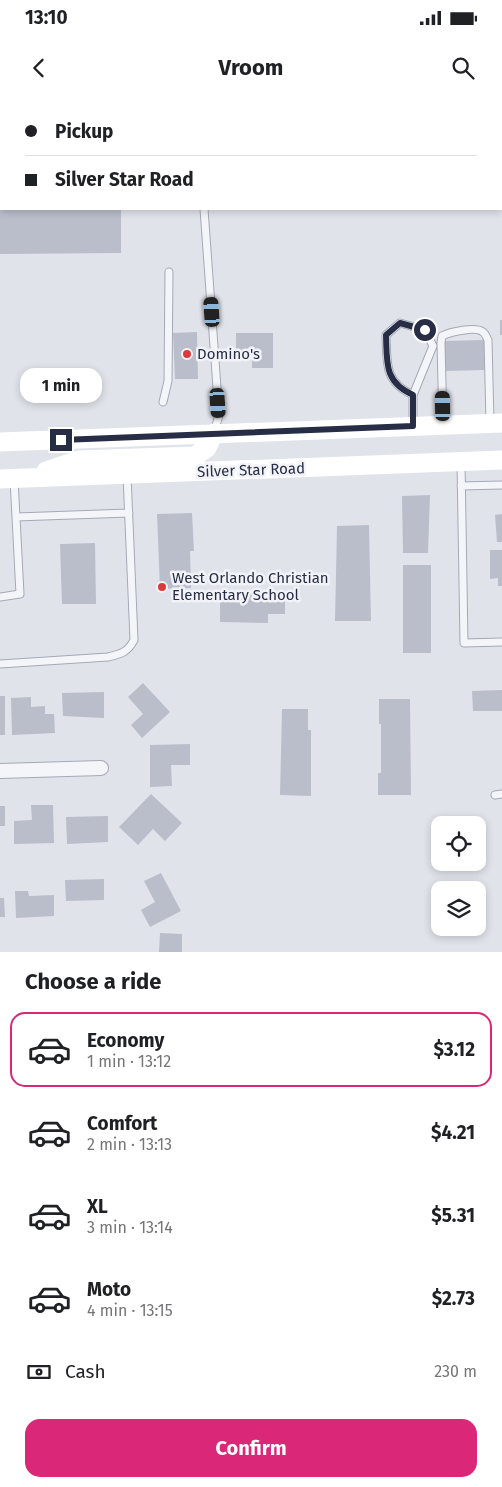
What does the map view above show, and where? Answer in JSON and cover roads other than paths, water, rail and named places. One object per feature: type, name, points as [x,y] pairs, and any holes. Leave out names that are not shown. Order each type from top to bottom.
[{"type":"main road","points":[[0,442],[496,423]]},
{"type":"main road","points":[[13,479],[79,460],[195,456],[207,448],[214,433]]},
{"type":"main road","name":"Silver Star Road","points":[[13,479],[502,460]]},
{"type":"street","points":[[0,771],[101,768]]},
{"type":"lane","points":[[204,210],[219,415],[214,433]]},
{"type":"lane","points":[[164,402],[168,381],[170,272]]},
{"type":"lane","points":[[413,395],[400,389],[387,370],[386,335],[400,323],[425,330],[433,346],[413,395],[413,426]]},
{"type":"lane","points":[[443,425],[442,336],[453,331],[479,330],[483,332],[488,340],[496,423]]},
{"type":"lane","points":[[460,461],[464,643],[502,642]]},
{"type":"lane","points":[[0,664],[108,657],[124,653],[130,648],[134,640],[127,474]]},
{"type":"lane","points":[[0,597],[20,594],[13,479]]},
{"type":"lane","points":[[461,486],[502,484]]},
{"type":"lane","points":[[16,518],[129,513]]},
{"type":"place","name":"Domino's","points":[[187,354]]},
{"type":"place","name":"West Orlando Christian Elementary School","points":[[162,587]]}]
